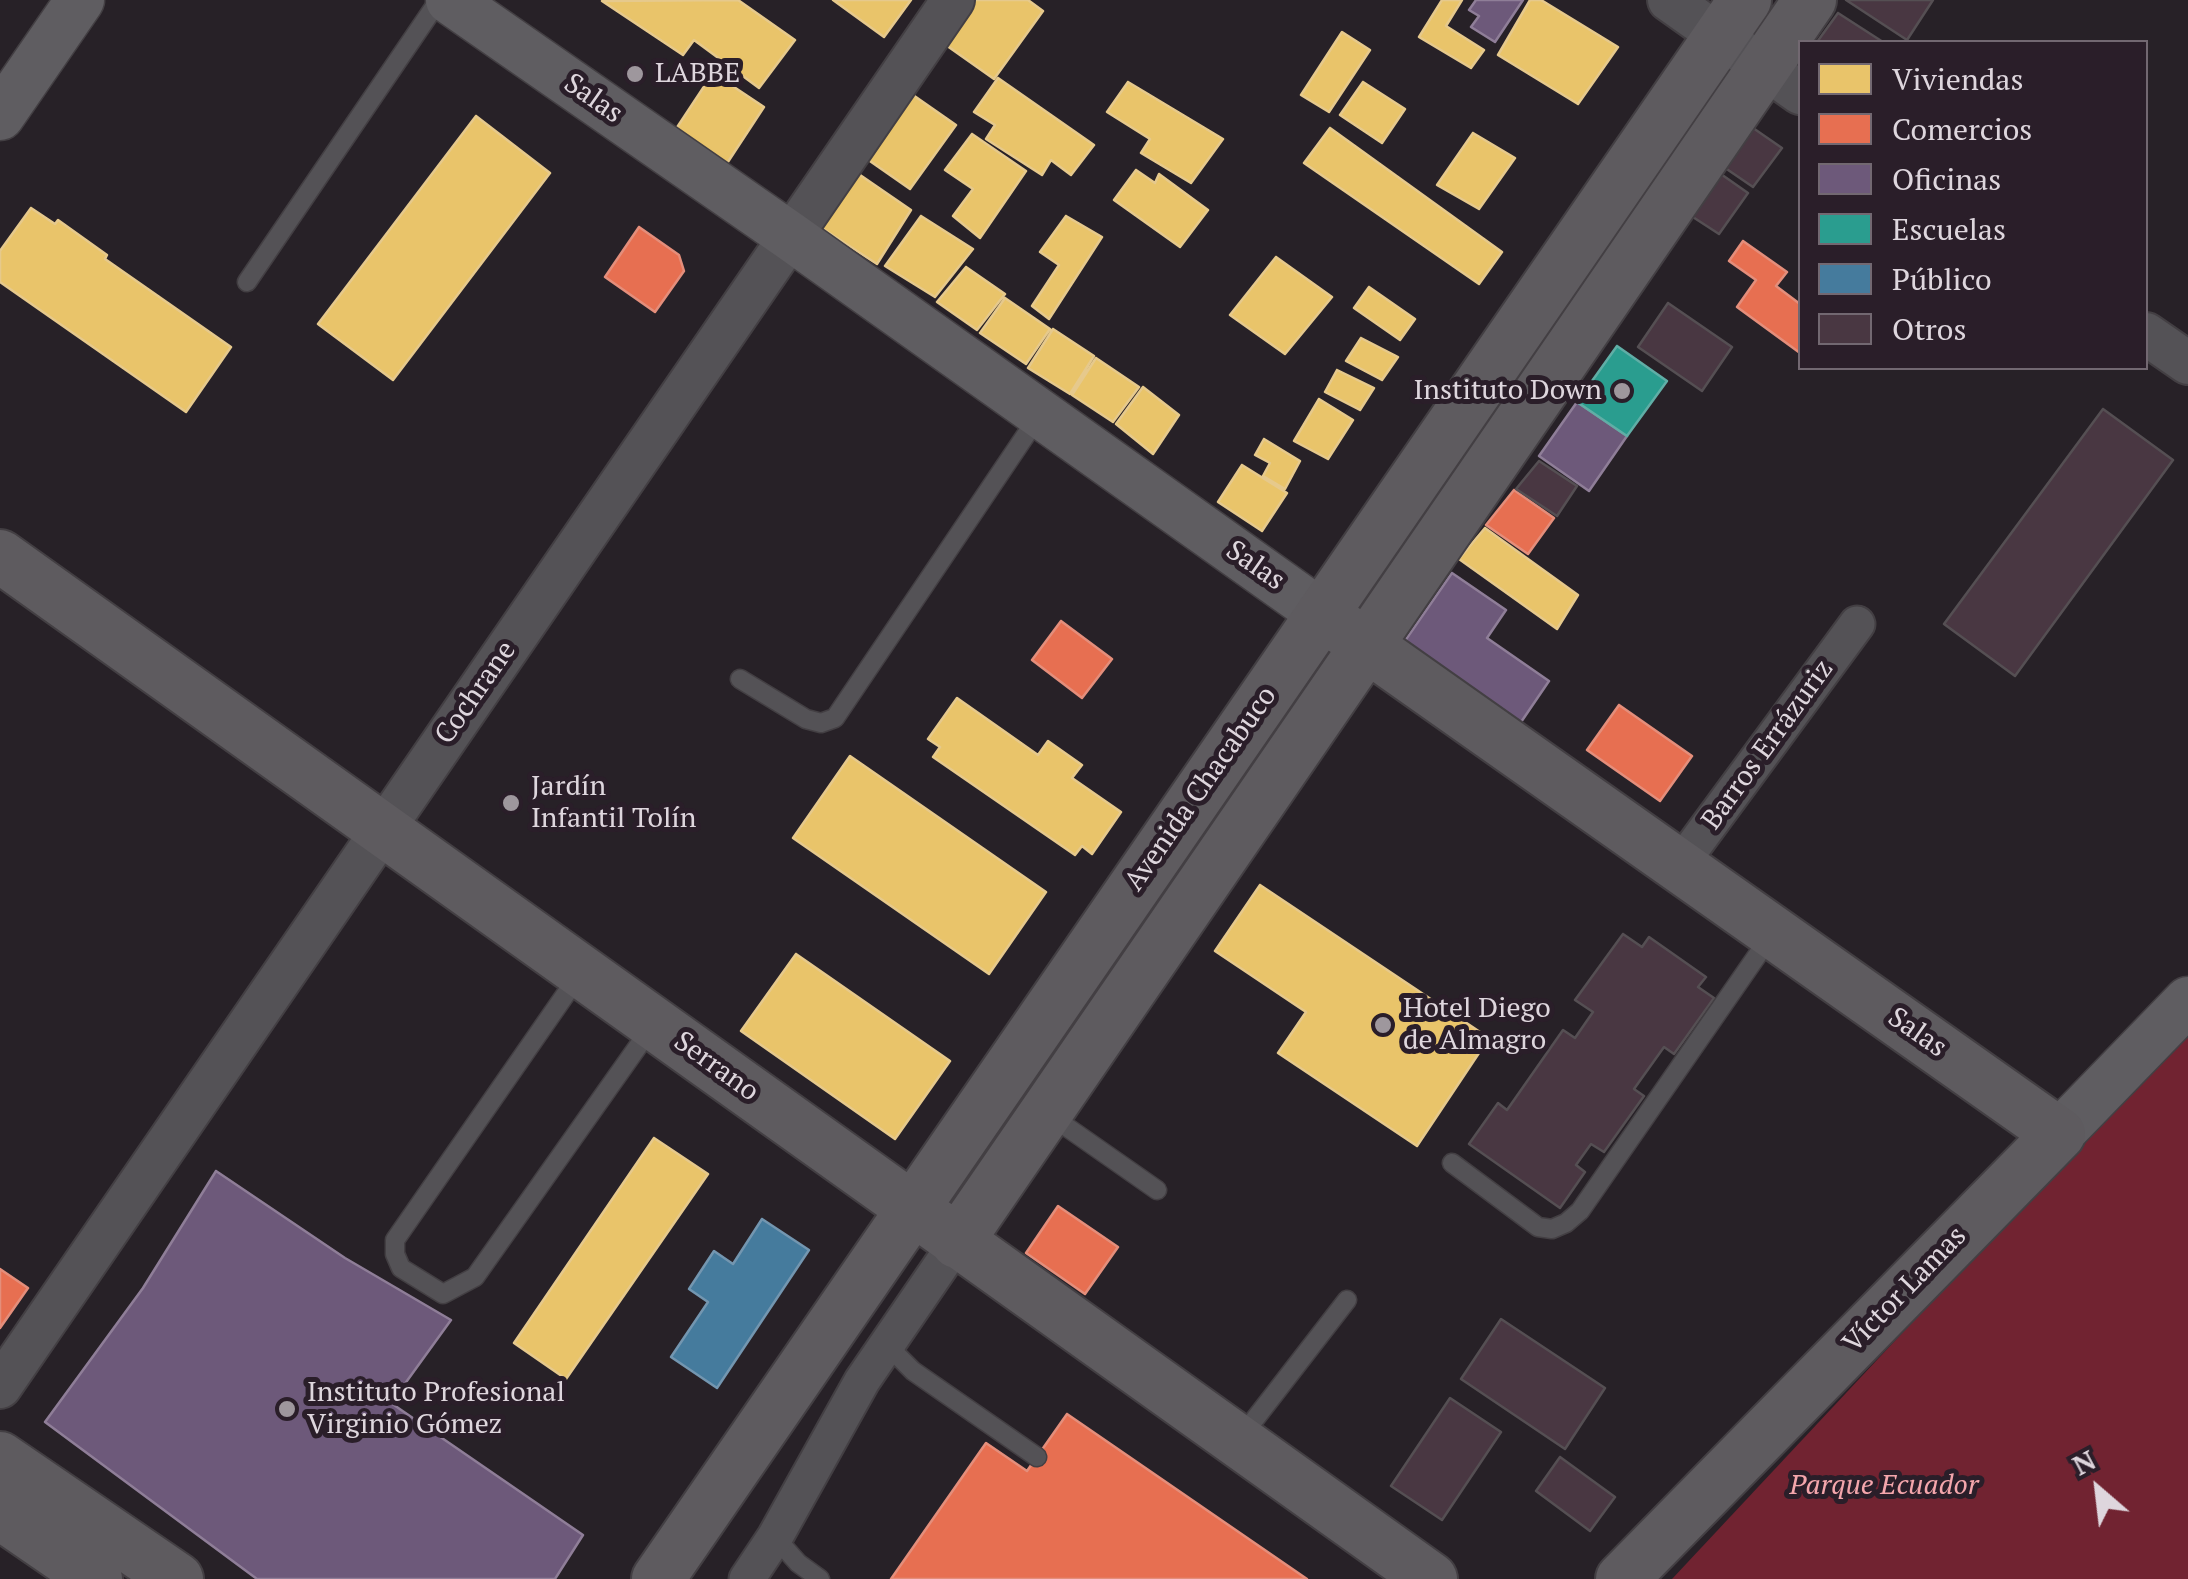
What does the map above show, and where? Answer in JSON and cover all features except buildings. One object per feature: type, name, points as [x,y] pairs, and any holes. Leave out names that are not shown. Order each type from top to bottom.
[{"type":"main road","points":[[0,116],[80,0]]},
{"type":"main road","name":"Salas","points":[[450,0],[2059,1134]]},
{"type":"main road","name":"Avenida Chacabuco","points":[[958,1242],[1367,646],[1782,80],[1810,0]]},
{"type":"main road","name":"Avenida Chacabuco","points":[[658,1579],[1733,18]]},
{"type":"main road","name":"Serrano","points":[[0,556],[1431,1579]]},
{"type":"main road","name":"Víctor Lamas","points":[[1622,1579],[2188,1001]]},
{"type":"main road","points":[[0,1458],[178,1579]]},
{"type":"main road","points":[[0,1512],[96,1579]]},
{"type":"street","name":"Cochrane","points":[[0,1387],[953,0]]},
{"type":"street","points":[[1669,0],[1733,18],[1782,80]]},
{"type":"street","points":[[2148,335],[2188,363]]},
{"type":"street","name":"Barros Errázuriz","points":[[1680,866],[1856,624]]},
{"type":"street","name":"Avenida Chacabuco","points":[[747,1579],[775,1537],[862,1381],[958,1242]]},
{"type":"lane","points":[[247,282],[440,0]]},
{"type":"lane","points":[[740,679],[806,719],[821,723],[835,718],[1041,414]]},
{"type":"lane","points":[[1452,1163],[1538,1228],[1566,1224],[1580,1211],[1774,933]]},
{"type":"lane","points":[[582,971],[395,1240],[401,1268],[443,1294],[476,1278],[654,1024]]},
{"type":"lane","points":[[1046,1113],[1157,1190]]},
{"type":"lane","points":[[1238,1442],[1347,1300]]},
{"type":"lane","points":[[891,1339],[897,1355],[913,1371],[1037,1456]]},
{"type":"lane","points":[[775,1537],[798,1564],[820,1579]]},
{"type":"green space","name":"Parque Ecuador","points":[[2188,1033],[2188,1579],[1672,1579],[2050,1175]]},
{"type":"place","name":"LABBE","points":[[635,74]]},
{"type":"place","name":"Instituto Down","points":[[1622,391]]},
{"type":"place","name":"Jardín Infantil Tolín","points":[[511,803]]},
{"type":"place","name":"Hotel Diego de Almagro","points":[[1383,1025]]},
{"type":"place","name":"Instituto Profesional Virginio Gómez","points":[[287,1409]]}]
